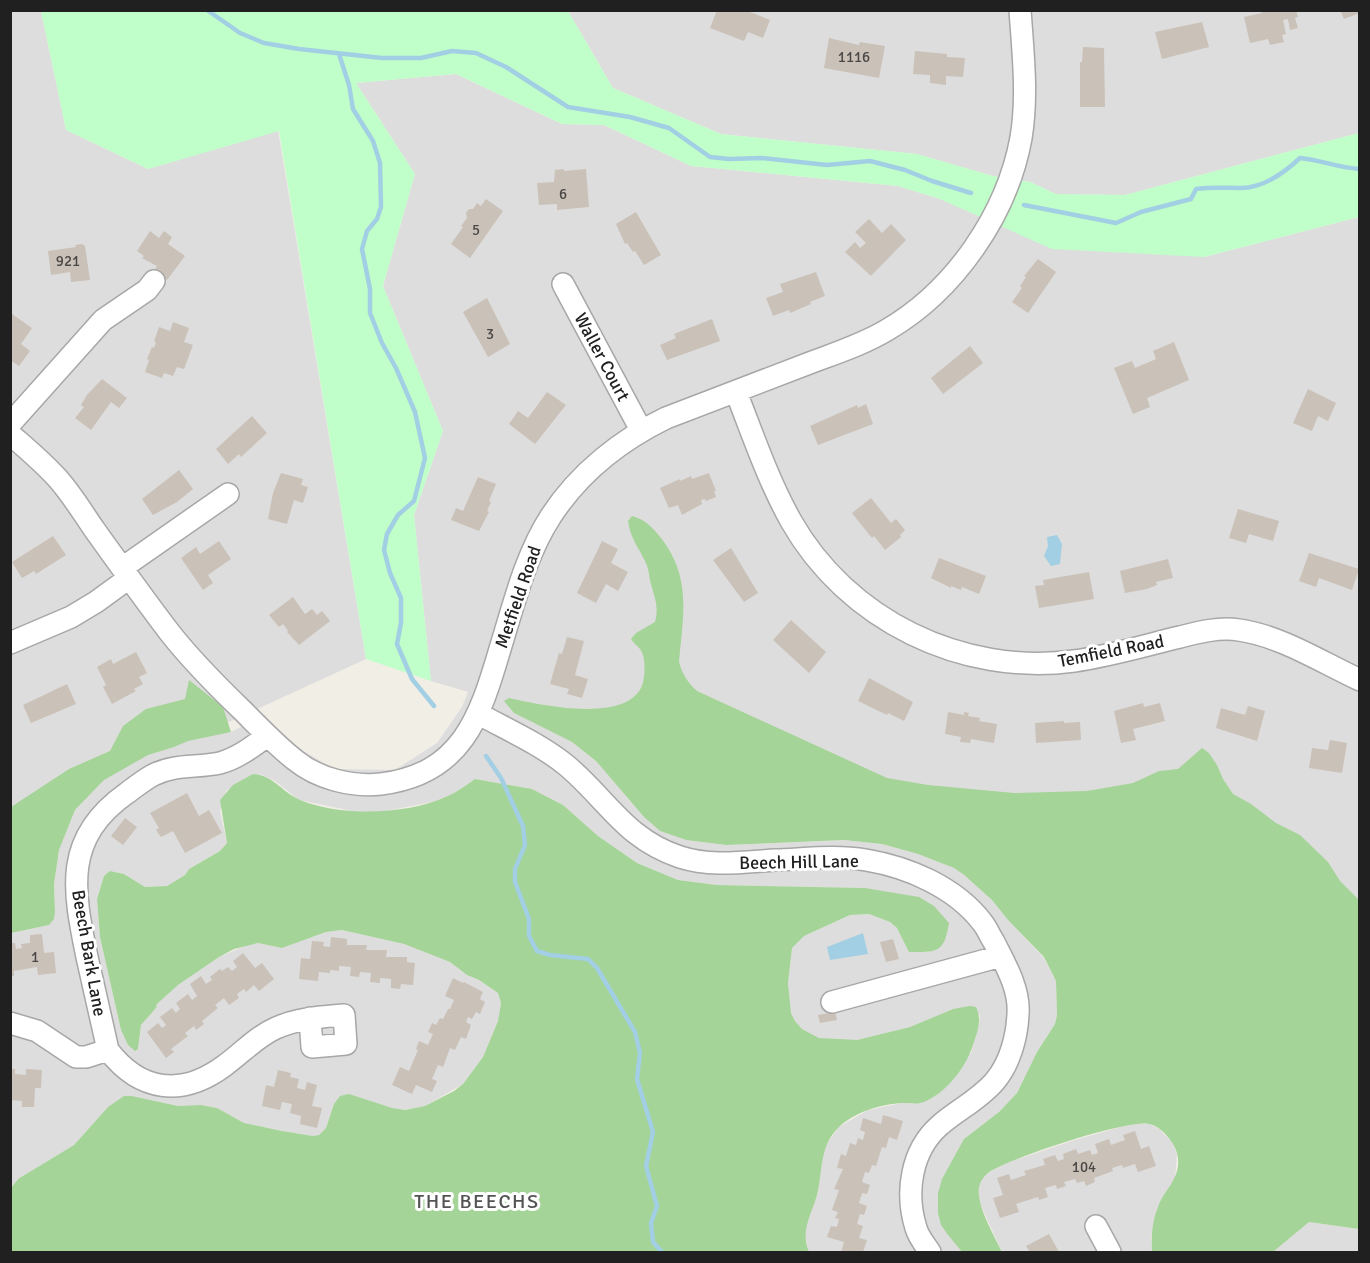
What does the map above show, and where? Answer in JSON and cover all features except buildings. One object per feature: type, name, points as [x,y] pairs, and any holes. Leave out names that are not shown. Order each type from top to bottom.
[{"type":"street","name":"Metfield Road","points":[[10,434],[60,481],[171,635],[203,672],[267,736],[298,763],[319,775],[344,783],[371,785],[400,781],[426,771],[448,756],[465,737],[479,714],[525,569],[550,517],[563,499],[596,464],[641,430],[666,418],[854,346],[887,330],[946,283],[968,257],[998,206],[1021,139],[1025,77],[1020,10]]},
{"type":"street","points":[[10,424],[103,320],[147,290],[154,281]]},
{"type":"street","name":"Waller Court","points":[[563,284],[641,430]]},
{"type":"street","name":"Temfield Road","points":[[736,392],[775,491],[812,553],[836,580],[861,602],[912,635],[965,655],[988,660],[1047,663],[1075,661],[1202,632],[1236,629],[1285,645],[1359,680]]},
{"type":"street","points":[[10,643],[71,617],[96,602],[126,573],[228,494]]},
{"type":"street","name":"Beech Hill Lane","points":[[479,714],[537,745],[565,765],[623,824],[653,846],[680,857],[710,863],[828,857],[865,860],[902,868],[939,885],[963,902],[983,922],[1014,985],[1019,1011],[1016,1037],[1007,1061],[996,1080],[938,1127],[920,1149],[912,1173],[910,1201],[916,1230],[930,1252]]},
{"type":"street","name":"Beech Bark Lane","points":[[108,1050],[77,900],[76,870],[80,850],[92,826],[111,804],[152,775],[170,769],[219,763],[240,755],[267,736]]},
{"type":"street","points":[[832,1002],[1001,956]]},
{"type":"street","points":[[10,1023],[37,1031],[76,1056],[86,1057],[108,1050],[120,1066],[135,1077],[168,1087],[187,1085],[204,1078],[275,1028],[310,1018]]},
{"type":"street","points":[[1096,1226],[1110,1252]]},
{"type":"shaded area","points":[[11,11],[41,11],[66,130],[148,169],[278,130],[366,659],[192,739],[231,732],[264,715],[285,740],[334,769],[395,770],[437,743],[462,707],[468,692],[431,681],[414,515],[443,431],[383,286],[415,174],[356,83],[456,74],[562,124],[604,125],[691,166],[898,186],[940,199],[1204,257],[1359,217],[1359,955],[514,713],[572,742],[596,761],[644,817],[660,831],[686,840],[726,845],[844,840],[882,844],[918,854],[954,868],[963,874],[992,900],[1044,958],[1056,981],[1055,1024],[1037,1052],[1017,1093],[999,1112],[964,1139],[941,1225],[962,1252],[808,1252],[806,1225],[817,1195],[824,1149],[839,1127],[868,1110],[902,1103],[914,1104],[971,1053],[979,1024],[980,1015],[953,1009],[910,1027],[857,1040],[838,1041],[819,1038],[802,1029],[795,1021],[791,1013],[788,983],[792,948],[804,936],[850,915],[869,914],[890,922],[898,929],[909,951],[929,952],[865,888],[717,885],[678,880],[637,863],[598,836],[563,805],[532,789],[475,779],[449,796],[432,802],[380,812],[357,812],[299,800],[275,781],[253,774],[226,791],[220,811],[227,843],[220,851],[189,869],[185,875],[167,886],[145,887],[124,874],[110,871],[104,876],[97,899],[100,937],[121,1030],[128,1045],[138,1049],[141,1025],[157,1004],[178,985],[219,957],[247,945],[258,943],[282,948],[326,932],[342,930],[404,944],[450,962],[498,993],[501,1003],[498,1021],[483,1057],[463,1084],[425,1106],[405,1110],[334,1104],[326,1128],[319,1135],[313,1136],[244,1123],[217,1108],[201,1105],[178,1106],[132,1096],[108,1107],[74,1145],[18,1179],[11,1188],[11,933],[49,925],[55,912],[54,884],[59,850],[75,810],[101,783],[11,828]]},
{"type":"shaded area","points":[[568,11],[1359,11],[1359,133],[1125,195],[1056,194],[1030,182],[993,176],[917,154],[721,134],[613,88]]},
{"type":"shaded area","points":[[1139,1124],[1150,1124],[1159,1129],[1172,1142],[1177,1154],[1175,1180],[1157,1210],[1151,1237],[1152,1252],[1002,1252],[978,1199],[979,1185],[986,1174],[1009,1162],[1075,1140]]},
{"type":"shaded area","points":[[1309,1222],[1359,1229],[1359,1252],[1273,1252]]},
{"type":"green space","points":[[41,11],[568,11],[613,88],[721,134],[917,154],[993,176],[1030,182],[1056,194],[1125,195],[1359,133],[1359,217],[1204,257],[1052,249],[940,199],[898,186],[691,166],[604,125],[562,124],[456,74],[356,83],[415,174],[383,286],[443,431],[414,515],[431,681],[366,659],[279,131],[148,169],[66,130]]},
{"type":"green space","points":[[632,516],[655,530],[671,553],[677,568],[683,597],[679,662],[686,678],[697,691],[887,778],[928,785],[1014,793],[1087,791],[1133,783],[1159,771],[1178,769],[1202,748],[1209,753],[1233,794],[1276,823],[1300,835],[1328,862],[1340,881],[1359,900],[1359,1229],[1309,1222],[1273,1252],[1152,1252],[1152,1230],[1156,1213],[1178,1169],[1178,1161],[1173,1144],[1162,1131],[1154,1125],[1137,1124],[1067,1141],[988,1173],[980,1184],[980,1199],[982,1209],[1002,1252],[962,1252],[941,1225],[938,1213],[938,1193],[942,1179],[964,1139],[999,1112],[1017,1093],[1037,1052],[1055,1024],[1056,981],[1044,957],[992,900],[954,868],[918,854],[882,844],[844,840],[726,845],[686,840],[660,831],[644,817],[596,761],[572,742],[514,713],[504,701],[509,698],[542,705],[586,709],[625,702],[638,693],[644,677],[644,662],[642,652],[631,639],[636,633],[655,622],[657,607],[647,567],[629,527],[628,521]]},
{"type":"green space","points":[[189,680],[223,707],[231,732],[188,741],[148,755],[104,780],[75,810],[59,850],[54,884],[54,919],[49,925],[11,933],[11,807],[69,769],[110,751],[123,726],[146,709],[185,699]]},
{"type":"green space","points":[[253,774],[273,781],[300,800],[335,809],[354,811],[394,810],[432,802],[451,794],[475,779],[532,789],[563,805],[598,836],[637,863],[678,880],[717,885],[865,888],[919,897],[934,906],[949,923],[945,940],[938,949],[927,952],[909,952],[897,928],[890,922],[869,914],[850,915],[804,936],[792,948],[788,983],[791,1013],[802,1029],[819,1038],[857,1040],[910,1027],[953,1009],[976,1007],[979,1025],[971,1051],[956,1077],[934,1097],[915,1104],[903,1103],[877,1107],[853,1117],[833,1134],[825,1151],[817,1195],[806,1230],[809,1252],[11,1252],[11,1188],[18,1179],[74,1145],[108,1107],[124,1096],[178,1106],[201,1105],[217,1108],[244,1123],[313,1136],[319,1135],[326,1128],[334,1104],[340,1096],[349,1094],[405,1110],[425,1106],[463,1084],[483,1057],[498,1021],[501,1003],[498,993],[450,962],[404,944],[342,930],[326,932],[282,948],[258,943],[234,949],[219,957],[178,985],[157,1004],[141,1025],[138,1049],[135,1051],[128,1045],[121,1030],[100,937],[97,899],[104,876],[110,871],[124,874],[145,887],[167,886],[185,875],[189,869],[220,851],[227,843],[220,800],[233,785]]},
{"type":"water","points":[[1057,535],[1062,544],[1060,564],[1051,566],[1044,556],[1048,546],[1047,537]]},
{"type":"water","points":[[863,933],[868,954],[830,960],[827,947]]},
{"type":"waterway","points":[[207,10],[240,33],[264,43],[299,49],[382,58],[421,58],[452,51],[476,53],[506,67],[568,107],[630,117],[669,128],[710,157],[761,158],[827,165],[870,161],[905,170],[971,193]]},
{"type":"waterway","points":[[339,54],[349,85],[353,109],[373,141],[380,163],[381,207],[377,219],[367,231],[362,249],[370,289],[370,313],[415,412],[425,458],[414,501],[398,515],[387,534],[384,550],[390,573],[401,598],[401,623],[397,644],[412,679],[434,706]]},
{"type":"waterway","points":[[1024,205],[1116,223],[1141,212],[1191,199],[1196,189],[1248,188],[1265,183],[1300,158],[1360,169]]},
{"type":"waterway","points":[[486,756],[501,778],[523,826],[525,845],[515,869],[515,882],[529,919],[529,936],[537,951],[550,955],[588,959],[597,968],[635,1032],[640,1053],[637,1079],[653,1132],[646,1166],[657,1206],[651,1223],[653,1242],[662,1252]]},
{"type":"district","name":"THE BEECHS","points":[[477,1201]]}]
